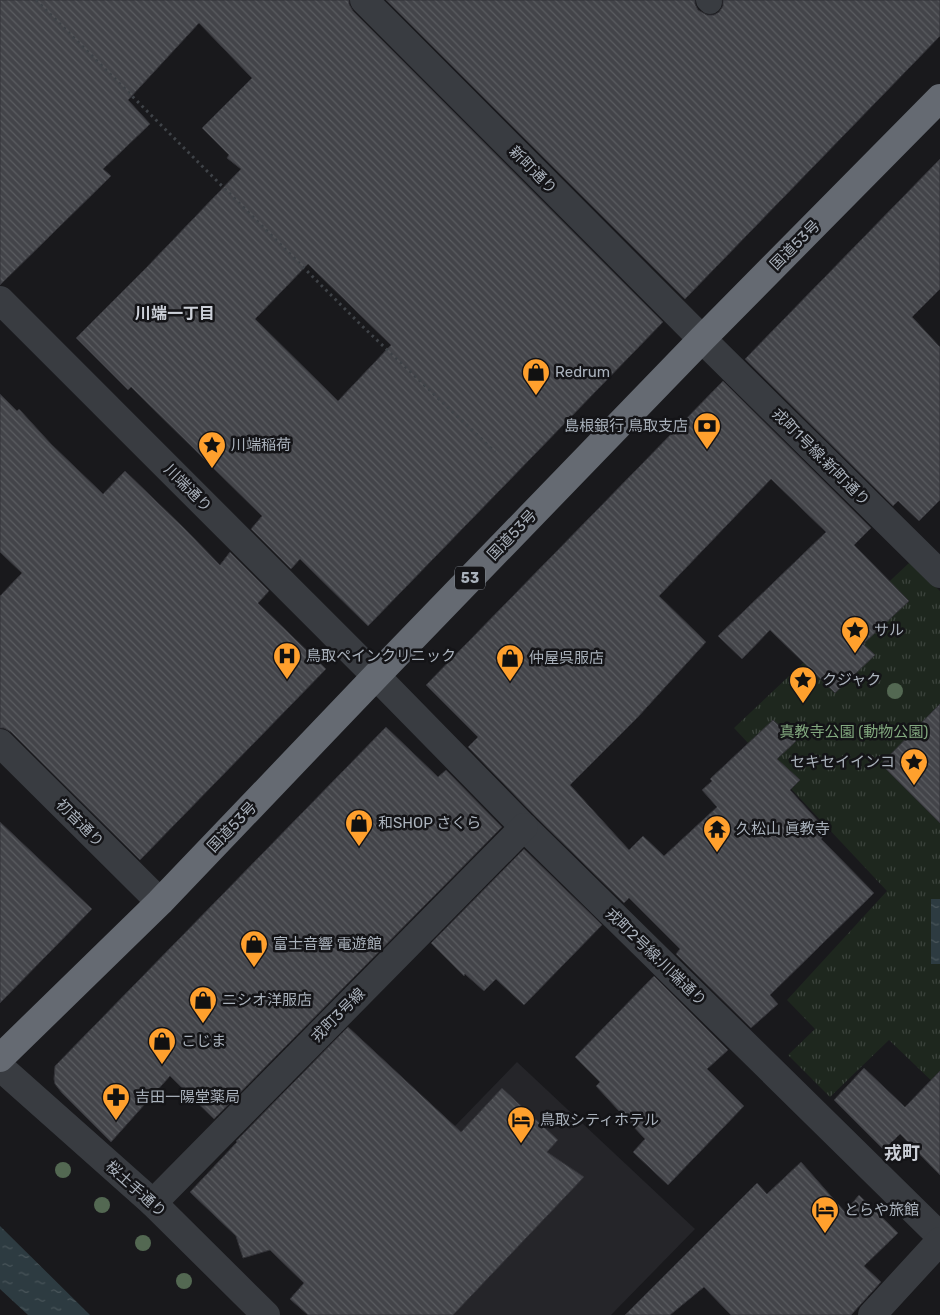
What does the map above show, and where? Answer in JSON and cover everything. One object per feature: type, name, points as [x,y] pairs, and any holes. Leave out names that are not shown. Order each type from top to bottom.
[{"type":"highway","name":"国道53号","points":[[0,1058],[160,902],[702,339],[940,98]]},
{"type":"street","name":"新町通り","points":[[364,0],[702,339]]},
{"type":"street","name":"川端通り","points":[[0,300],[376,676]]},
{"type":"street","name":"戎町1号線;新町通り","points":[[702,339],[940,574]]},
{"type":"street","name":"戎町2号線;川端通り","points":[[376,676],[524,827],[940,1236]]},
{"type":"street","name":"初音通り","points":[[0,743],[160,902]]},
{"type":"street","name":"戎町3号線","points":[[153,1203],[524,827]]},
{"type":"street","name":"桜土手通り","points":[[0,1067],[153,1203],[266,1315]]},
{"type":"street","points":[[872,1315],[940,1241]]},
{"type":"path","points":[[36,0],[354,318],[495,452]]},
{"type":"shaded area","name":"鳥取シティホテル","points":[[517,1062],[695,1229],[611,1315],[356,1315],[357,1227]]},
{"type":"green space","name":"真教寺公園 (動物公園)","points":[[910,562],[940,591],[940,1089],[889,1040],[830,1097],[788,1055],[815,1029],[787,1000],[887,891],[734,728]]},
{"type":"water","points":[[931,899],[940,899],[940,964],[931,964]]},
{"type":"water","points":[[0,1226],[90,1315],[28,1315],[0,1289]]},
{"type":"building","points":[[0,0],[349,0],[353,11],[663,322],[368,626],[300,559],[291,569],[251,529],[262,516],[131,387],[128,390],[76,338],[241,169],[227,158],[229,155],[202,128],[252,78],[199,23],[128,100],[150,124],[103,169],[111,176],[0,285]],"holes":[[[308,264],[391,345],[338,401],[255,319]]]},
{"type":"building","points":[[386,0],[695,0],[698,10],[707,15],[714,15],[723,6],[723,0],[940,0],[940,36],[685,299]]},
{"type":"building","points":[[940,159],[940,289],[912,317],[940,347],[940,500],[919,521],[898,501],[893,506],[745,359]]},
{"type":"building","points":[[723,381],[871,528],[854,545],[909,601],[863,644],[875,655],[835,693],[770,630],[742,659],[718,636],[826,532],[771,479],[659,596],[706,642],[637,718],[570,785],[629,850],[643,836],[664,856],[717,807],[702,790],[712,781],[710,779],[773,720],[796,741],[777,759],[800,780],[790,790],[828,832],[821,839],[874,893],[770,995],[778,1004],[751,1028],[676,954],[680,949],[629,898],[624,903],[468,747],[478,737],[426,685]]},
{"type":"building","points":[[0,394],[17,411],[19,409],[51,444],[103,494],[125,471],[220,565],[230,552],[269,591],[258,603],[326,669],[140,860],[11,732],[0,728],[0,596],[22,573],[0,552]]},
{"type":"building","points":[[940,704],[940,823],[881,764]]},
{"type":"building","points":[[386,727],[438,777],[446,770],[502,827],[214,1119],[170,1076],[111,1142],[55,1084],[55,1066]]},
{"type":"building","points":[[0,822],[92,909],[0,1003]]},
{"type":"building","points":[[524,849],[602,925],[524,1005],[496,979],[484,991],[465,974],[464,976],[431,943]]},
{"type":"building","points":[[654,976],[728,1050],[707,1069],[744,1106],[668,1185],[633,1152],[645,1139],[596,1086],[600,1082],[575,1057]]},
{"type":"building","points":[[348,1027],[461,1132],[502,1088],[558,1140],[547,1152],[584,1177],[453,1315],[308,1315],[290,1299],[304,1283],[270,1250],[243,1258],[236,1236],[190,1192],[236,1141]]},
{"type":"building","points":[[864,1068],[905,1107],[940,1071],[940,1175],[900,1134],[884,1150],[834,1100]]},
{"type":"building","points":[[801,1162],[845,1212],[859,1195],[898,1233],[864,1266],[881,1282],[851,1315],[731,1315],[704,1287],[670,1315],[625,1315],[757,1183],[767,1194]]},
{"type":"place","name":"Redrum","points":[[536,396]]},
{"type":"place","name":"島根銀行 鳥取支店","points":[[707,450]]},
{"type":"place","name":"川端稲荷","points":[[212,469]]},
{"type":"place","name":"サル","points":[[855,654]]},
{"type":"place","name":"鳥取ペインクリニック","points":[[287,680]]},
{"type":"place","name":"仲屋呉服店","points":[[510,682]]},
{"type":"place","name":"クジャク","points":[[803,704]]},
{"type":"place","name":"セキセイインコ","points":[[914,786]]},
{"type":"place","name":"和SHOP さくら","points":[[359,847]]},
{"type":"place","name":"久松山 眞教寺","points":[[717,853]]},
{"type":"place","name":"富士音響 電遊館","points":[[254,968]]},
{"type":"place","name":"ニシオ洋服店","points":[[203,1024]]},
{"type":"place","name":"こじま","points":[[162,1065]]},
{"type":"place","name":"吉田一陽堂薬局","points":[[116,1121]]},
{"type":"place","name":"鳥取シティホテル","points":[[521,1144]]},
{"type":"place","name":"とらや旅館","points":[[825,1234]]},
{"type":"district","name":"川端一丁目","points":[[175,313]]},
{"type":"district","name":"戎町","points":[[902,1153]]}]
